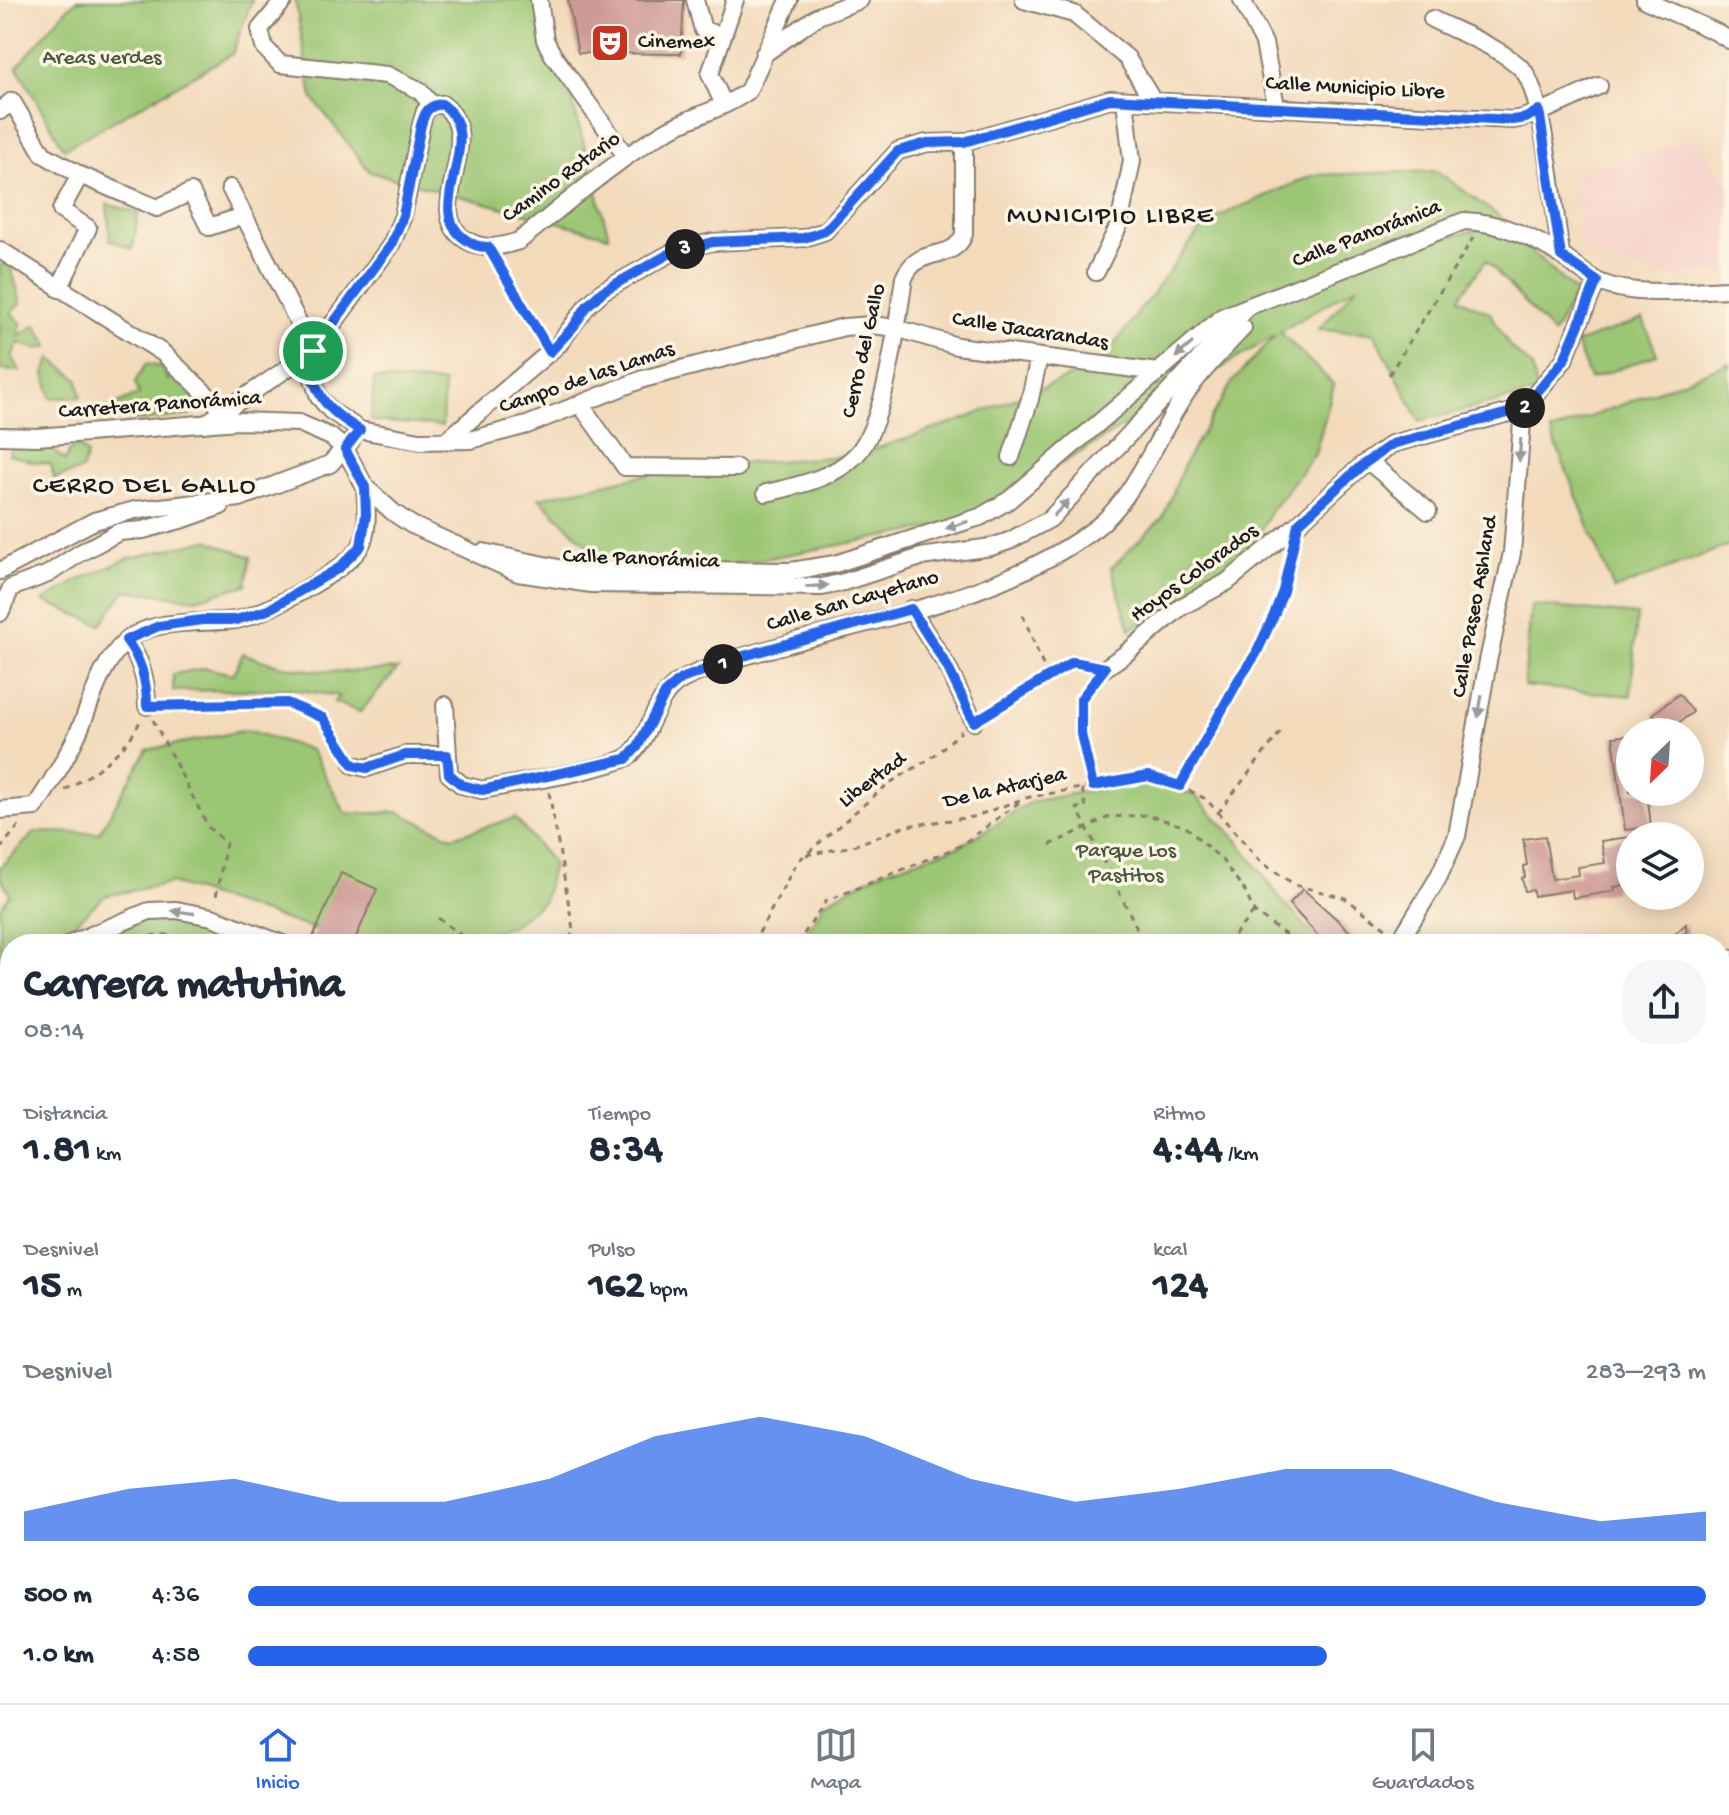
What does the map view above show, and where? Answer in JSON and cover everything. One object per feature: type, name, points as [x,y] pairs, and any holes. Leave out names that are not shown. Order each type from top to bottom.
[{"type":"street","name":"Camino Rotario","points":[[284,0],[260,29],[264,47],[280,64],[387,75],[419,90],[432,105],[442,104],[451,111],[461,139],[448,208],[452,225],[461,237],[478,247],[498,248],[519,241],[626,156],[667,130],[748,91],[789,0]]},
{"type":"street","points":[[539,0],[545,40],[553,55],[626,156]]},
{"type":"street","points":[[695,0],[703,30],[722,36]]},
{"type":"street","points":[[724,105],[710,74],[735,0]]},
{"type":"street","points":[[762,55],[818,16],[860,0]]},
{"type":"street","points":[[1024,0],[1042,2],[1074,14],[1127,58],[1153,101]]},
{"type":"street","points":[[1242,0],[1264,43],[1276,106]]},
{"type":"street","points":[[1645,0],[1729,40]]},
{"type":"street","points":[[1432,19],[1493,50],[1522,69],[1532,84],[1539,110],[1561,256]]},
{"type":"street","name":"Calle Municipio Libre","points":[[447,440],[550,352],[603,291],[669,254],[713,242],[804,238],[825,231],[898,151],[927,143],[964,142],[1110,99],[1512,120],[1526,118],[1599,86]]},
{"type":"street","points":[[1096,272],[1119,225],[1132,161],[1125,100]]},
{"type":"street","points":[[0,111],[12,101],[43,154],[80,175],[157,208],[191,192],[209,227],[243,216]]},
{"type":"street","points":[[205,424],[309,354],[391,245],[403,216],[425,111],[432,105]]},
{"type":"street","name":"Cerro del Gallo","points":[[766,493],[802,485],[857,455],[875,420],[904,278],[909,267],[915,260],[953,249],[964,234],[964,142]]},
{"type":"street","points":[[59,289],[88,228],[61,210],[80,175]]},
{"type":"street","points":[[0,613],[11,588],[48,574],[119,532],[143,530],[184,519],[330,464],[360,430],[331,411],[319,397],[309,354],[230,188]]},
{"type":"street","name":"Calle Panorámica","points":[[466,550],[563,569],[589,571],[791,571],[835,564],[972,520],[994,510],[1074,446],[1222,317],[1464,221],[1483,221]]},
{"type":"street","points":[[1483,221],[1503,225],[1561,256],[1597,281],[1618,289],[1729,289]]},
{"type":"street","points":[[0,250],[163,353],[224,411]]},
{"type":"street","points":[[1523,409],[1564,360],[1597,281]]},
{"type":"street","name":"Calle Panorámica","points":[[466,550],[518,573],[591,584],[822,587],[921,557],[991,547],[1050,519],[1253,305]]},
{"type":"street","name":"Calle San Cayetano","points":[[447,755],[449,774],[462,785],[482,790],[626,759],[638,746],[666,692],[681,679],[740,657],[994,584],[1032,568],[1097,527],[1117,508],[1188,389],[1244,325],[1253,305]]},
{"type":"street","name":"Campo de las Lamas","points":[[360,430],[420,441],[470,440],[527,425],[643,379],[844,327],[872,325],[896,328]]},
{"type":"street","name":"Calle Jacarandas","points":[[896,328],[957,346],[1158,372]]},
{"type":"street","points":[[1011,457],[1030,399],[1039,357]]},
{"type":"street","points":[[580,404],[625,467],[737,468]]},
{"type":"street","name":"Hoyos Colorados","points":[[1105,668],[1181,607],[1227,582],[1392,444],[1523,409]]},
{"type":"street","name":"Calle Paseo Ashland","points":[[1404,934],[1438,878],[1457,836],[1488,661],[1512,553],[1523,409]]},
{"type":"street","name":"Carretera Panorámica","points":[[0,436],[37,437],[282,420],[299,423],[331,437],[345,449]]},
{"type":"street","points":[[345,449],[365,487],[379,502],[412,525],[466,550]]},
{"type":"street","points":[[1368,461],[1428,511]]},
{"type":"street","points":[[1,809],[35,807],[76,736],[94,697],[103,667],[126,640],[159,626],[202,620],[236,620],[268,610],[339,568],[361,546],[366,515],[365,487]]},
{"type":"street","points":[[0,571],[94,521],[135,510],[240,498]]},
{"type":"street","points":[[911,609],[947,666],[974,722]]},
{"type":"street","points":[[126,640],[136,652],[147,686],[147,706]]},
{"type":"street","points":[[353,765],[367,768],[405,755],[447,755],[445,705]]},
{"type":"street","points":[[94,934],[149,911],[176,910],[212,917],[257,934]]},
{"type":"path","points":[[1389,375],[1483,221]]},
{"type":"path","points":[[488,247],[550,352]]},
{"type":"path","name":"Hoyos Colorados","points":[[1180,786],[1256,654],[1274,615],[1283,591],[1298,524]]},
{"type":"path","points":[[1023,615],[1048,678]]},
{"type":"path","name":"Libertad","points":[[758,934],[797,862],[888,784],[931,758],[974,722],[1073,662],[1105,668]]},
{"type":"path","points":[[1093,786],[1081,734],[1081,699],[1105,668]]},
{"type":"path","points":[[147,706],[287,703],[323,718],[353,765]]},
{"type":"path","points":[[61,792],[88,777],[134,736],[147,706]]},
{"type":"path","points":[[147,706],[209,828],[226,843],[212,917]]},
{"type":"path","points":[[1218,813],[1282,730]]},
{"type":"path","name":"De la Atarjea","points":[[806,855],[853,846],[906,826],[973,817],[1025,798],[1148,776],[1180,786],[1206,799],[1261,862],[1295,885],[1345,898],[1389,934]]},
{"type":"path","points":[[547,777],[572,934]]},
{"type":"path","points":[[1082,788],[1086,807],[1077,808],[1140,934]]},
{"type":"path","points":[[804,934],[826,901],[960,846],[1025,798]]},
{"type":"path","points":[[0,849],[35,807]]},
{"type":"path","points":[[1050,845],[1109,817],[1148,815],[1186,827],[1222,860],[1245,891],[1254,912],[1284,934]]},
{"type":"path","points":[[1235,934],[1254,912]]},
{"type":"path","points":[[438,918],[460,934]]},
{"type":"shaded area","points":[[1694,139],[1729,184],[1729,271],[1669,277],[1585,254],[1571,175]]},
{"type":"green space","name":"Areas verdes","points":[[77,0],[252,0],[232,54],[64,149],[17,67]]},
{"type":"green space","points":[[295,0],[545,0],[609,236],[370,172],[312,97]]},
{"type":"green space","points":[[1437,171],[1527,237],[1513,234],[1576,293],[1553,334],[1486,260],[1459,298],[1490,313],[1510,347],[1532,367],[1538,392],[1420,421],[1374,333],[1318,330],[1358,285],[1280,332],[1334,385],[1315,454],[1270,512],[1240,571],[1130,629],[1111,568],[1163,517],[1186,460],[1233,381],[1276,335],[964,522],[627,584],[539,498],[677,468],[857,455],[962,420],[1099,365],[1206,222],[1313,175]],"holes":[[[1464,221],[1488,228],[1437,239]]]},
{"type":"green space","points":[[107,204],[138,213],[133,249],[110,240]]},
{"type":"green space","points":[[10,263],[21,303],[11,313],[21,323],[18,336],[36,325],[49,346],[36,349],[18,343],[12,356],[20,371],[0,370],[0,265]]},
{"type":"green space","points":[[1643,319],[1657,355],[1590,379],[1576,343]]},
{"type":"green space","points":[[51,358],[78,379],[81,397],[51,398],[45,373]]},
{"type":"green space","points":[[1729,363],[1729,545],[1614,590],[1551,432]]},
{"type":"green space","points":[[146,364],[162,367],[168,380],[174,371],[195,390],[190,415],[139,421],[98,413],[139,394],[135,382]]},
{"type":"green space","points":[[374,379],[444,383],[442,426],[371,421]]},
{"type":"green space","points":[[34,441],[45,442],[65,461],[69,452],[78,445],[87,455],[82,470],[54,479],[51,464],[9,454],[12,442],[29,446]]},
{"type":"green space","points":[[207,540],[251,557],[246,585],[196,599],[125,590],[101,625],[43,601],[79,580],[129,558]]},
{"type":"green space","points":[[1531,605],[1637,615],[1631,696],[1524,686]]},
{"type":"green space","points":[[243,653],[281,665],[319,671],[398,669],[360,712],[334,702],[339,696],[291,689],[173,691],[173,674],[206,668],[233,674]]},
{"type":"green space","points":[[247,730],[311,750],[346,814],[398,812],[452,837],[515,818],[553,863],[544,901],[511,926],[481,934],[330,934],[171,883],[105,896],[60,934],[0,934],[0,908],[10,894],[0,876],[0,867],[35,832],[99,833],[147,750]]},
{"type":"green space","name":"Parque Los Pastitos","points":[[1151,783],[1195,795],[1239,842],[1283,902],[1312,934],[805,934],[826,901],[883,871],[960,846],[1031,802],[1116,785]]},
{"type":"green space","points":[[148,918],[210,925],[242,934],[109,934]]},
{"type":"building","points":[[568,0],[684,0],[681,54],[578,53]]},
{"type":"building","points":[[1679,694],[1693,712],[1685,718],[1656,718],[1653,714]]},
{"type":"building","points":[[1622,806],[1649,806],[1650,822],[1624,822]]},
{"type":"building","points":[[1545,836],[1552,879],[1579,875],[1578,867],[1605,863],[1601,841],[1616,839],[1615,891],[1573,898],[1572,890],[1534,896],[1533,890],[1525,891],[1522,878],[1525,877],[1524,866],[1527,865],[1523,839]]},
{"type":"building","points":[[341,873],[377,889],[357,934],[314,934]]},
{"type":"building","points":[[1303,889],[1352,934],[1316,934],[1289,904]]},
{"type":"building","points":[[1686,924],[1686,934],[1675,934]]},
{"type":"place","name":"Cinemex","points":[[610,43]]},
{"type":"district","name":"MUNICIPIO LIBRE","points":[[1111,217]]},
{"type":"district","name":"CERRO DEL GALLO","points":[[145,487]]},
{"type":"route","points":[[1110,99],[1512,120],[1526,118],[1539,110],[1561,256],[1597,281],[1564,360],[1523,409],[1392,444],[1361,466],[1298,524],[1283,591],[1274,615],[1256,654],[1180,786],[1148,776],[1093,786],[1081,734],[1081,699],[1105,668],[1073,662],[974,722],[947,666],[911,609],[740,657],[681,679],[666,692],[638,746],[626,759],[482,790],[462,785],[449,774],[447,755],[405,755],[367,768],[353,765],[323,718],[287,703],[147,706],[147,686],[136,652],[126,640],[159,626],[202,620],[236,620],[268,610],[339,568],[361,546],[366,515],[365,487],[345,449],[360,430],[342,420],[319,397],[306,357],[313,351],[391,245],[403,216],[425,111],[432,105],[442,104],[451,111],[461,139],[448,208],[452,225],[461,237],[478,247],[488,247],[550,352],[603,291],[669,254],[713,242],[804,238],[825,231],[898,151],[927,143],[964,142],[1110,99]]}]
